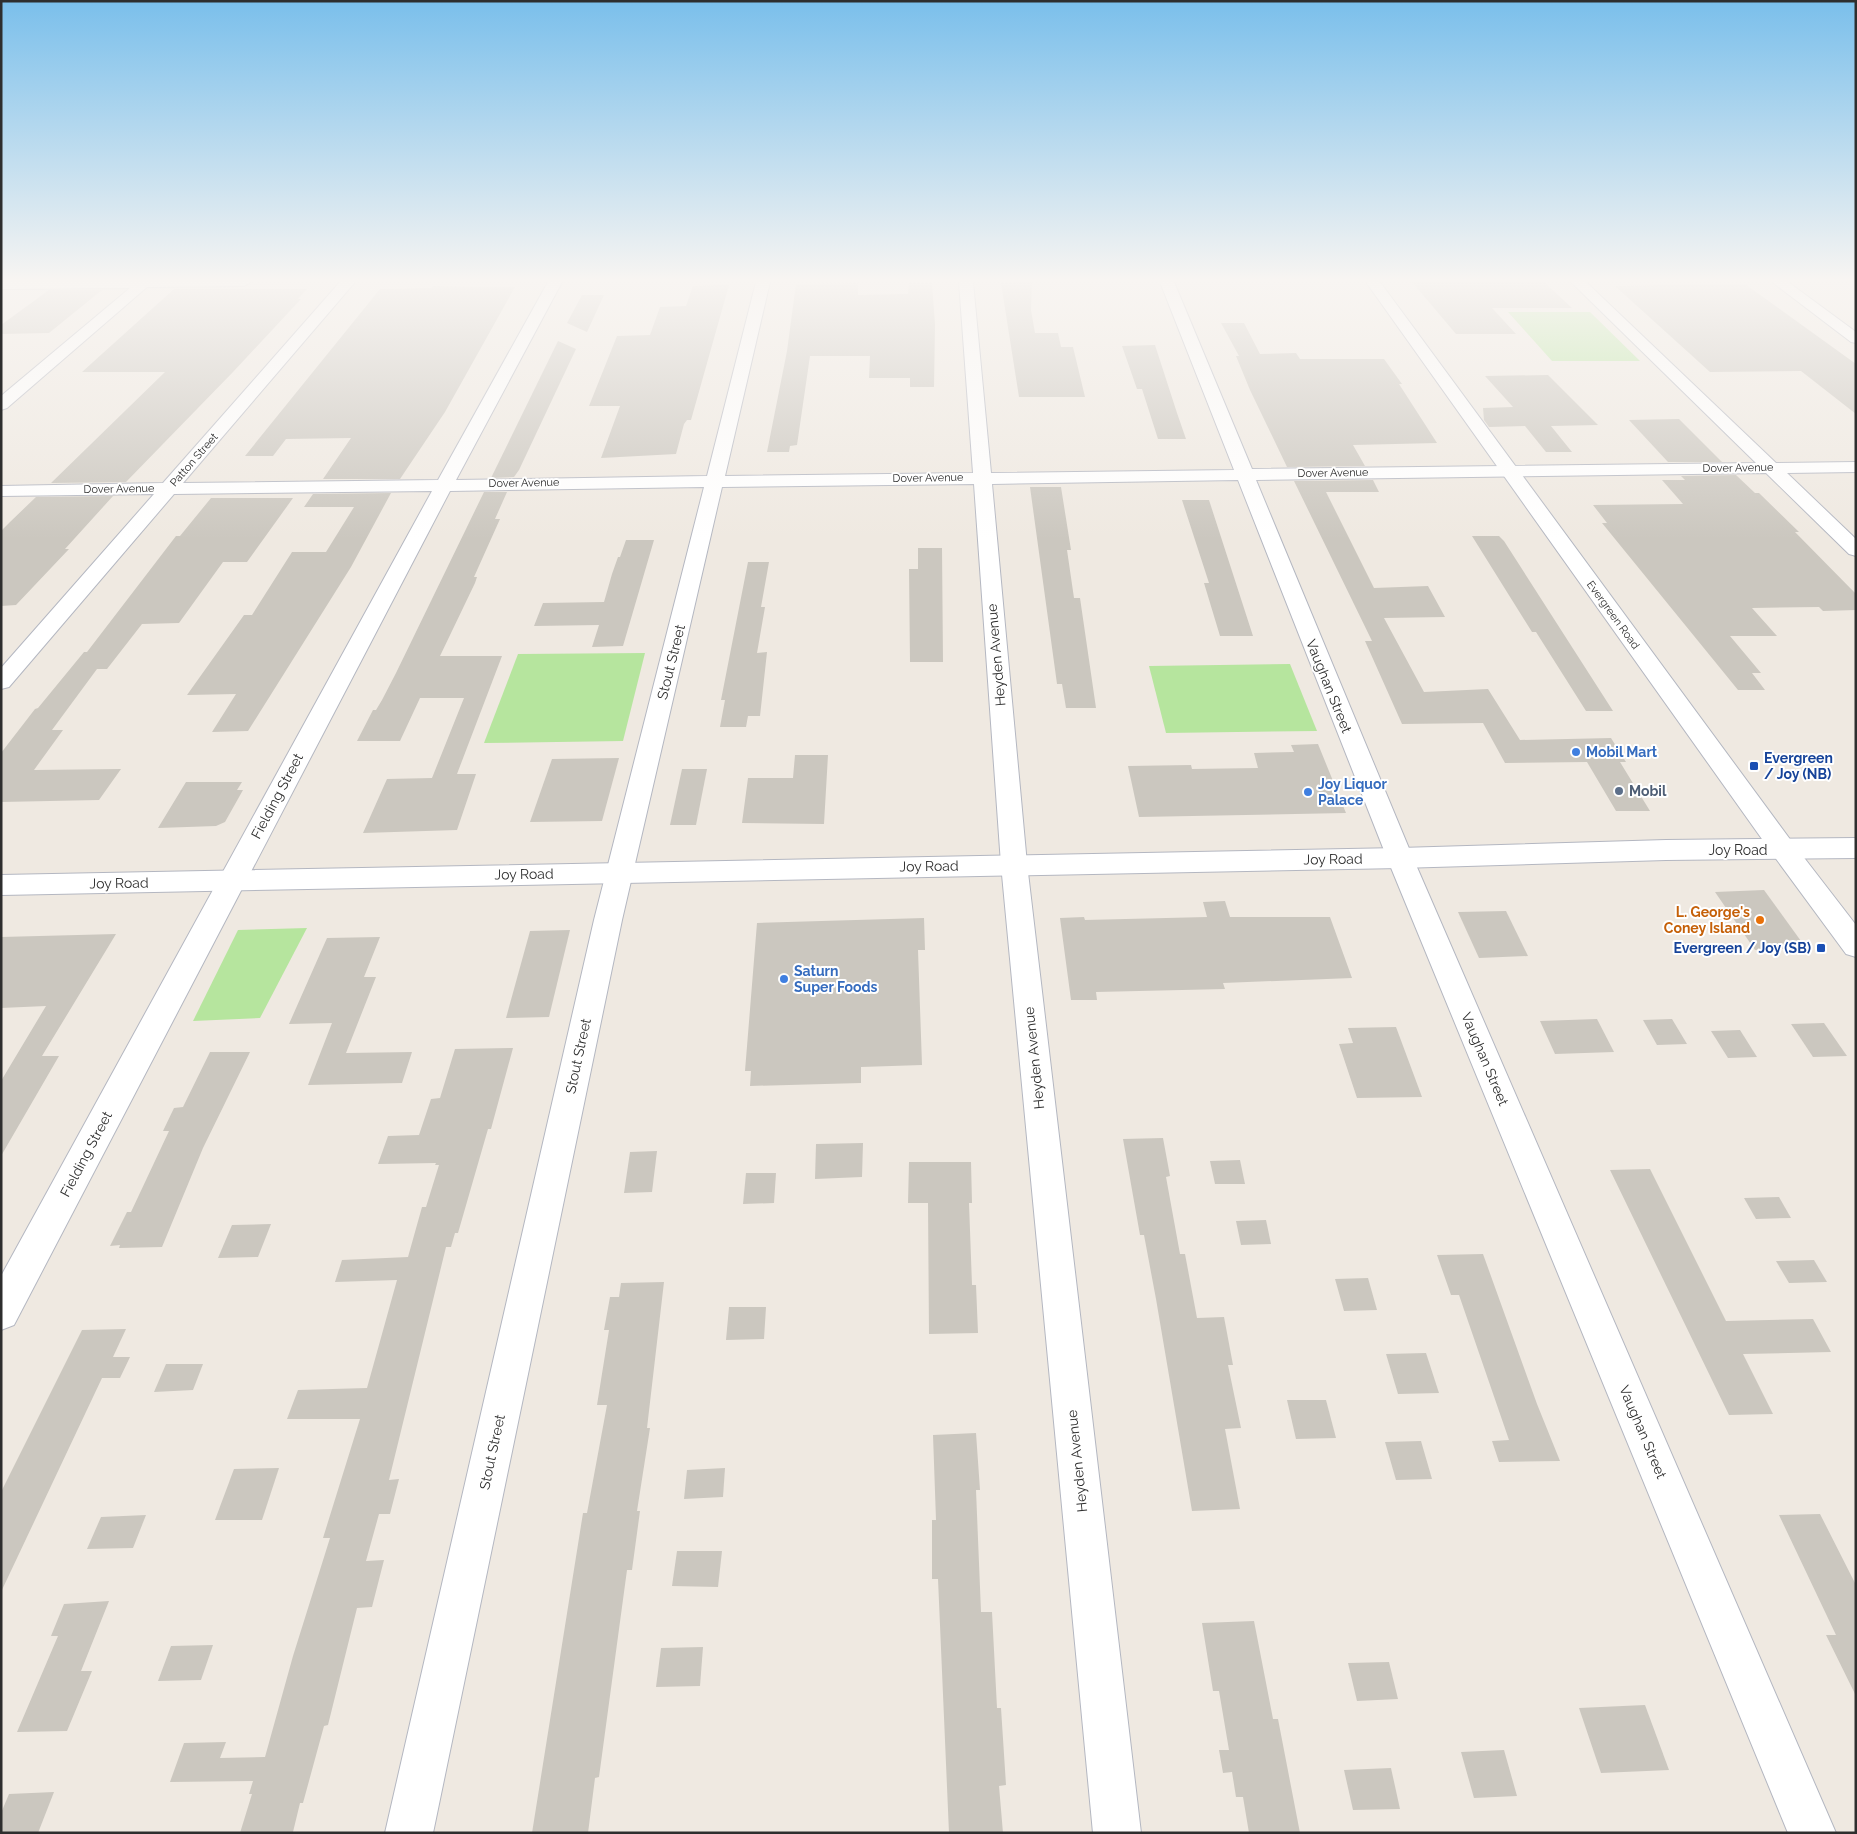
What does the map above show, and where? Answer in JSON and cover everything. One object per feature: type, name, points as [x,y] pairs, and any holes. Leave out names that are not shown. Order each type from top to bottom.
[{"type":"street","points":[[1,405],[45,368]]},
{"type":"street","name":"Patton Street","points":[[1,682],[274,368]]},
{"type":"street","name":"Fielding Street","points":[[1,1312],[231,880],[508,368]]},
{"type":"street","name":"Stout Street","points":[[410,1833],[620,872],[742,368]]},
{"type":"street","name":"Heyden Avenue","points":[[973,368],[1014,864],[1117,1833]]},
{"type":"street","name":"Vaughan Street","points":[[1200,368],[1242,474],[1400,858],[1812,1833]]},
{"type":"street","name":"Evergreen Road","points":[[1435,368],[1783,849],[1856,946]]},
{"type":"street","points":[[1666,368],[1856,550]]},
{"type":"street","name":"Dover Avenue","points":[[1,490],[1856,467]]},
{"type":"street","name":"Joy Road","points":[[1,885],[1400,858],[1666,850],[1856,848]]},
{"type":"green space","points":[[645,653],[623,741],[484,743],[518,654]]},
{"type":"green space","points":[[1290,664],[1317,731],[1166,733],[1149,666]]},
{"type":"green space","points":[[307,928],[260,1018],[193,1021],[238,930]]},
{"type":"building","points":[[87,368],[237,368],[126,482],[51,483],[165,372],[82,372]]},
{"type":"building","points":[[316,368],[470,368],[445,412],[400,479],[323,479],[351,438],[286,439],[273,456],[245,456]]},
{"type":"building","points":[[545,368],[567,368],[519,470],[514,477],[491,478]]},
{"type":"building","points":[[604,368],[706,368],[691,420],[687,420],[684,424],[676,454],[601,458],[620,406],[589,406]]},
{"type":"building","points":[[784,368],[808,368],[797,445],[790,446],[789,452],[767,452]]},
{"type":"building","points":[[869,368],[934,368],[934,387],[910,387],[910,378],[869,378]]},
{"type":"building","points":[[1014,368],[1078,368],[1085,397],[1019,397]]},
{"type":"building","points":[[1130,368],[1162,368],[1186,439],[1158,439],[1142,389],[1137,389]]},
{"type":"building","points":[[1241,368],[1390,368],[1437,443],[1353,445],[1365,466],[1287,467]]},
{"type":"building","points":[[1705,368],[1856,368],[1856,414],[1801,371],[1710,372]]},
{"type":"building","points":[[1548,375],[1598,425],[1551,426],[1572,452],[1546,452],[1525,426],[1489,427],[1484,420],[1483,408],[1513,407],[1485,376]]},
{"type":"building","points":[[1679,419],[1722,462],[1668,462],[1629,420]]},
{"type":"building","points":[[1736,475],[1755,493],[1759,493],[1799,532],[1795,532],[1856,594],[1856,610],[1823,611],[1819,607],[1752,608],[1777,636],[1730,636],[1761,673],[1752,673],[1765,690],[1738,690],[1602,523],[1607,523],[1593,505],[1683,504],[1662,480],[1685,480],[1681,476]]},
{"type":"building","points":[[1373,480],[1379,492],[1326,492],[1374,588],[1428,586],[1445,617],[1384,618],[1424,692],[1488,689],[1520,740],[1611,738],[1626,762],[1620,762],[1650,811],[1616,811],[1587,762],[1505,763],[1483,723],[1402,724],[1365,641],[1372,641],[1294,481]]},
{"type":"building","points":[[1030,487],[1061,487],[1071,550],[1067,550],[1074,598],[1080,598],[1096,708],[1066,708],[1062,684],[1057,684]]},
{"type":"building","points":[[484,492],[507,492],[495,519],[500,519],[474,577],[477,577],[475,583],[440,656],[502,656],[457,774],[476,774],[457,830],[363,833],[387,779],[432,778],[464,698],[420,698],[400,741],[357,741],[373,710],[376,710],[396,673]]},
{"type":"building","points":[[391,493],[351,567],[248,731],[212,732],[236,694],[187,695],[244,615],[252,615],[292,552],[326,552],[354,507],[304,507],[313,494]]},
{"type":"building","points":[[113,496],[65,549],[69,549],[16,605],[1,606],[1,531],[10,522],[36,497]]},
{"type":"building","points":[[211,498],[293,498],[247,562],[223,562],[179,623],[142,624],[107,669],[97,669],[52,730],[63,730],[34,770],[121,769],[99,800],[1,802],[1,753],[35,709],[38,708],[84,652],[87,652],[176,536],[180,536]]},
{"type":"building","points":[[1182,500],[1209,500],[1253,636],[1220,636],[1204,583],[1209,583]]},
{"type":"building","points":[[1472,536],[1499,536],[1504,541],[1613,711],[1586,711],[1536,632],[1532,632]]},
{"type":"building","points":[[626,540],[654,540],[623,646],[592,647],[599,625],[534,626],[543,603],[604,602],[618,557],[620,557]]},
{"type":"building","points":[[918,548],[942,548],[943,662],[910,662],[909,569],[918,569]]},
{"type":"building","points":[[748,562],[769,562],[761,607],[765,607],[757,653],[767,652],[760,716],[748,716],[746,727],[720,727],[725,700],[721,700]]},
{"type":"building","points":[[1318,744],[1346,813],[1139,817],[1128,766],[1191,765],[1192,769],[1258,768],[1254,753],[1294,752],[1291,745]]},
{"type":"building","points":[[795,755],[828,755],[824,824],[742,823],[748,778],[793,778]]},
{"type":"building","points":[[619,758],[602,821],[530,822],[552,759]]},
{"type":"building","points":[[682,769],[707,769],[696,825],[670,825]]},
{"type":"building","points":[[186,782],[242,782],[237,790],[243,790],[225,822],[216,826],[158,828]]},
{"type":"building","name":"L. George's Coney Island","points":[[1764,890],[1806,948],[1755,950],[1715,892]]},
{"type":"building","points":[[1225,901],[1230,917],[1330,917],[1352,978],[1223,983],[1225,989],[1096,992],[1097,1000],[1071,1000],[1060,918],[1084,917],[1085,920],[1207,917],[1203,902]]},
{"type":"building","points":[[1506,911],[1528,956],[1479,958],[1458,912]]},
{"type":"building","points":[[924,918],[925,950],[918,950],[922,1065],[861,1067],[861,1083],[750,1086],[751,1071],[745,1071],[757,923]]},
{"type":"building","points":[[570,930],[549,1017],[506,1018],[530,931]]},
{"type":"building","points":[[116,934],[42,1056],[59,1056],[1,1156],[1,1081],[46,1006],[1,1008],[1,937]]},
{"type":"building","points":[[380,937],[364,977],[376,977],[346,1053],[412,1052],[402,1083],[308,1085],[332,1023],[289,1024],[327,938]]},
{"type":"building","points":[[1597,1019],[1614,1052],[1555,1054],[1540,1021]]},
{"type":"building","points":[[1672,1019],[1687,1044],[1657,1045],[1643,1020]]},
{"type":"building","points":[[1824,1023],[1847,1056],[1813,1057],[1791,1024]]},
{"type":"building","points":[[1396,1027],[1422,1097],[1357,1098],[1339,1044],[1353,1043],[1348,1028]]},
{"type":"building","points":[[1740,1030],[1757,1057],[1728,1058],[1711,1031]]},
{"type":"building","points":[[513,1048],[491,1129],[488,1129],[458,1233],[455,1233],[451,1247],[446,1247],[389,1480],[399,1479],[390,1514],[379,1514],[366,1561],[384,1560],[372,1607],[357,1608],[328,1725],[324,1726],[293,1832],[240,1833],[252,1794],[249,1794],[253,1781],[170,1782],[184,1743],[226,1742],[220,1758],[265,1757],[293,1656],[330,1538],[323,1538],[360,1419],[287,1419],[298,1390],[367,1388],[397,1280],[335,1282],[342,1260],[408,1257],[422,1207],[426,1207],[439,1165],[435,1165],[436,1163],[378,1164],[388,1136],[419,1135],[431,1099],[440,1098],[455,1049]]},
{"type":"building","points":[[210,1052],[250,1052],[203,1148],[162,1247],[119,1248],[120,1245],[110,1246],[127,1212],[131,1212],[169,1131],[163,1131],[174,1108],[183,1107]]},
{"type":"building","points":[[1163,1138],[1170,1176],[1166,1177],[1180,1254],[1185,1254],[1197,1318],[1224,1317],[1233,1365],[1228,1365],[1241,1428],[1225,1429],[1240,1509],[1192,1511],[1156,1299],[1144,1235],[1140,1235],[1123,1139]]},
{"type":"building","points":[[863,1143],[862,1177],[815,1179],[816,1144]]},
{"type":"building","points":[[657,1151],[652,1192],[624,1193],[630,1152]]},
{"type":"building","points":[[1240,1160],[1245,1184],[1215,1184],[1210,1161]]},
{"type":"building","points":[[909,1162],[971,1162],[972,1203],[969,1203],[972,1285],[976,1285],[978,1333],[929,1334],[928,1203],[908,1203]]},
{"type":"building","points":[[1650,1169],[1726,1321],[1813,1319],[1831,1352],[1743,1354],[1773,1414],[1729,1415],[1610,1170]]},
{"type":"building","points":[[746,1173],[776,1173],[774,1203],[743,1204]]},
{"type":"building","points":[[1779,1197],[1791,1218],[1756,1219],[1744,1198]]},
{"type":"building","points":[[1266,1220],[1271,1244],[1241,1245],[1236,1221]]},
{"type":"building","points":[[271,1224],[258,1257],[218,1258],[232,1225]]},
{"type":"building","points":[[1483,1254],[1537,1404],[1560,1461],[1499,1462],[1492,1441],[1509,1440],[1459,1295],[1451,1295],[1437,1255]]},
{"type":"building","points":[[1814,1260],[1827,1282],[1789,1283],[1776,1261]]},
{"type":"building","points":[[1368,1278],[1377,1310],[1344,1311],[1335,1279]]},
{"type":"building","points":[[664,1282],[647,1428],[650,1428],[637,1511],[640,1511],[632,1570],[627,1570],[599,1777],[595,1778],[588,1833],[532,1833],[583,1513],[587,1513],[607,1405],[597,1405],[609,1330],[604,1330],[610,1297],[619,1297],[621,1283]]},
{"type":"building","points":[[729,1307],[766,1307],[764,1339],[726,1340]]},
{"type":"building","points":[[126,1329],[113,1357],[130,1357],[120,1378],[102,1378],[1,1592],[1,1492],[82,1330]]},
{"type":"building","points":[[1426,1353],[1439,1393],[1398,1394],[1386,1354]]},
{"type":"building","points":[[166,1364],[203,1364],[193,1390],[154,1392]]},
{"type":"building","points":[[1287,1400],[1326,1400],[1336,1438],[1296,1439]]},
{"type":"building","points":[[976,1433],[980,1490],[976,1490],[981,1612],[992,1612],[997,1708],[1001,1708],[1006,1785],[999,1786],[1003,1833],[949,1833],[938,1579],[932,1579],[932,1520],[936,1520],[933,1435]]},
{"type":"building","points":[[1421,1441],[1432,1479],[1396,1480],[1385,1442]]},
{"type":"building","points":[[279,1468],[262,1520],[215,1520],[234,1469]]},
{"type":"building","points":[[725,1468],[723,1497],[684,1499],[687,1470]]},
{"type":"building","points":[[1820,1514],[1856,1585],[1856,1696],[1826,1635],[1836,1635],[1779,1515]]},
{"type":"building","points":[[146,1515],[133,1548],[87,1549],[101,1517]]},
{"type":"building","points":[[677,1551],[722,1551],[718,1587],[672,1586]]},
{"type":"building","points":[[109,1601],[81,1671],[92,1671],[67,1731],[17,1732],[58,1636],[51,1636],[64,1604]]},
{"type":"building","points":[[1254,1621],[1273,1719],[1278,1719],[1300,1833],[1249,1833],[1243,1797],[1236,1797],[1232,1772],[1223,1773],[1219,1750],[1229,1750],[1219,1691],[1213,1691],[1202,1623]]},
{"type":"building","points":[[213,1645],[201,1680],[158,1681],[171,1646]]},
{"type":"building","points":[[703,1647],[700,1686],[656,1687],[661,1648]]},
{"type":"building","points":[[1389,1662],[1398,1699],[1357,1701],[1348,1663]]},
{"type":"building","points":[[1645,1705],[1669,1770],[1601,1773],[1579,1708]]},
{"type":"building","points":[[1504,1750],[1517,1796],[1474,1798],[1461,1752]]},
{"type":"building","points":[[1391,1768],[1400,1809],[1353,1810],[1344,1770]]},
{"type":"building","points":[[54,1792],[38,1833],[1,1833],[1,1813],[9,1794]]},
{"type":"place","name":"Mobil Mart","points":[[1576,752]]},
{"type":"place","name":"Evergreen / Joy (NB)","points":[[1754,766]]},
{"type":"place","name":"Mobil","points":[[1619,791]]},
{"type":"place","name":"Joy Liquor Palace","points":[[1308,792]]},
{"type":"place","name":"L. George's Coney Island","points":[[1760,920]]},
{"type":"place","name":"Evergreen / Joy (SB)","points":[[1821,948]]},
{"type":"place","name":"Saturn Super Foods","points":[[784,979]]}]
